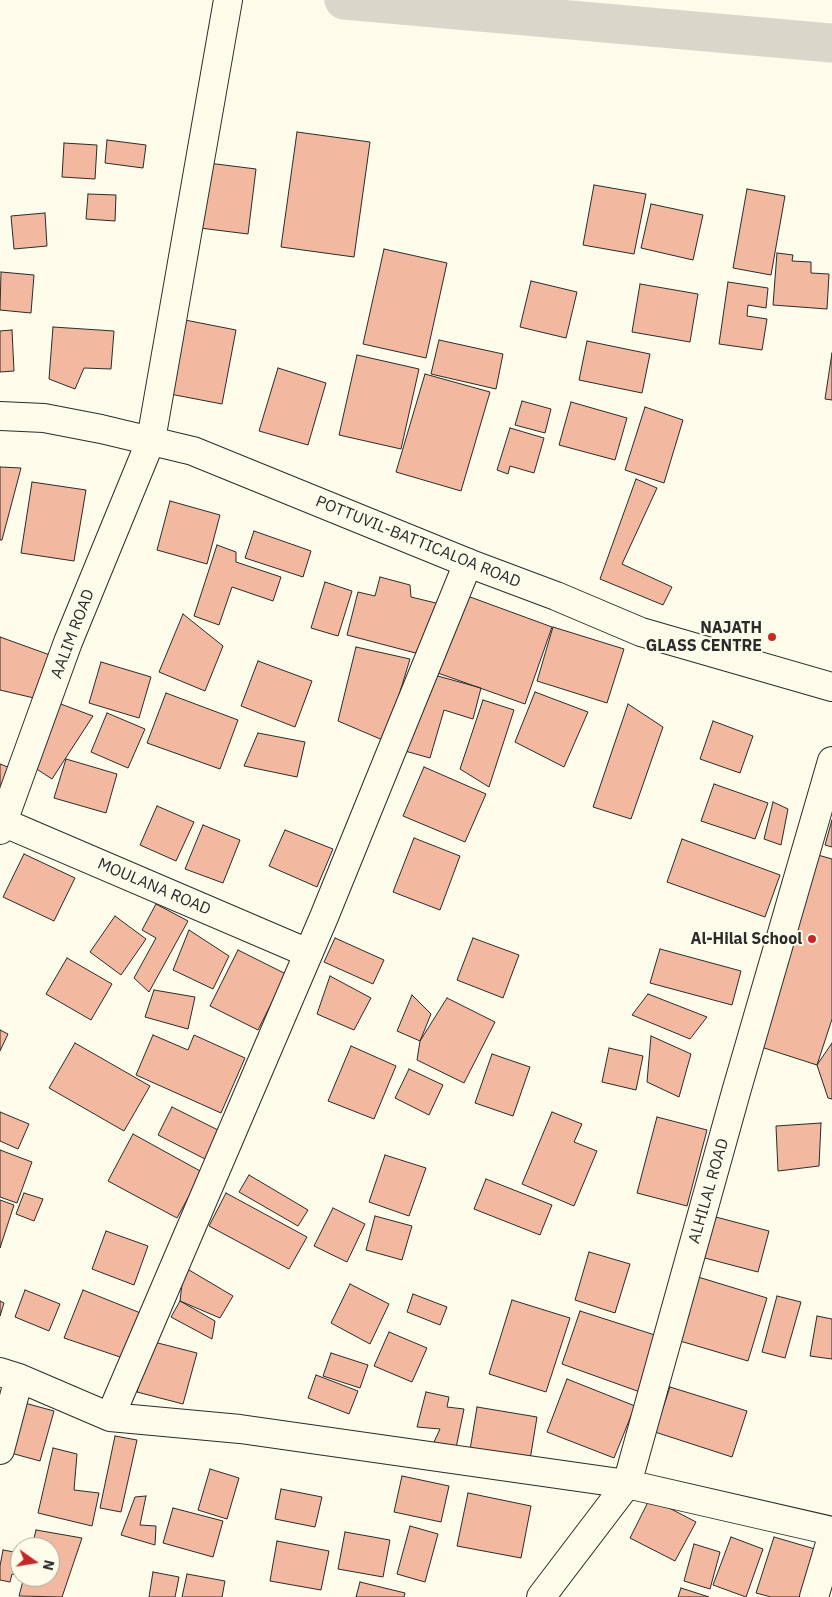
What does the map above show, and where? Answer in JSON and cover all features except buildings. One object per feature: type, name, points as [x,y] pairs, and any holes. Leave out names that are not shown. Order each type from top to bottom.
[{"type":"main road","name":"AALIM ROAD","points":[[1,825],[68,642],[151,440],[228,0]]},
{"type":"main road","name":"POTTUVIL-BATTICALOA ROAD","points":[[0,416],[44,418],[101,428],[193,451],[468,563],[556,596],[641,632],[832,687]]},
{"type":"main road","points":[[110,1417],[324,917],[468,563]]},
{"type":"main road","name":"ALHILAL ROAD","points":[[541,1597],[627,1484],[736,1092],[832,761]]},
{"type":"main road","name":"MOULANA ROAD","points":[[1,825],[308,952]]},
{"type":"main road","points":[[0,1450],[10,1375],[110,1417],[240,1429],[627,1484],[832,1531]]},
{"type":"main road","points":[[814,1597],[832,1537]]},
{"type":"waterway","points":[[344,0],[832,43]]},
{"type":"place","name":"NAJATH GLASS CENTRE","points":[[772,637]]},
{"type":"place","name":"Al-Hilal School","points":[[812,939]]}]
